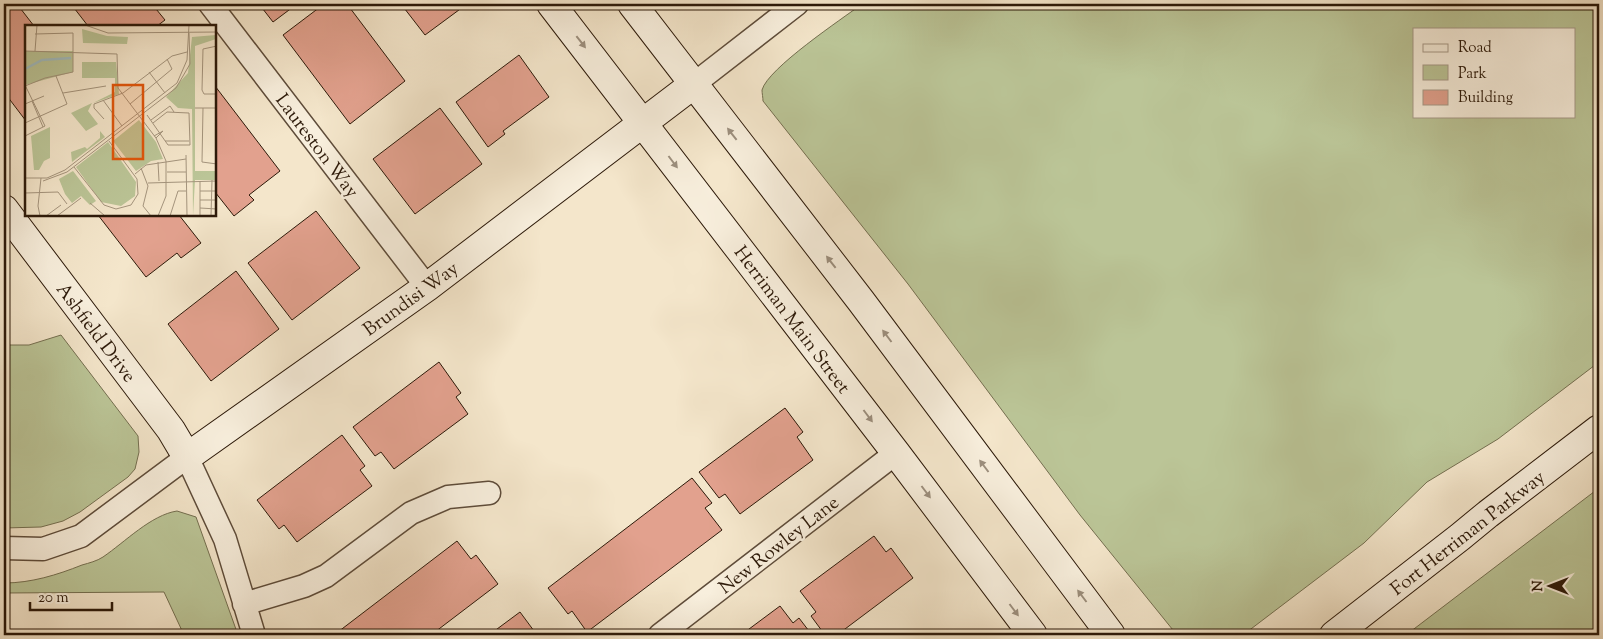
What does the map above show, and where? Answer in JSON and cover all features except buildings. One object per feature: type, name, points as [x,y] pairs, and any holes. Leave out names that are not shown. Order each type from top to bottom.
[{"type":"main road","name":"Herriman Main Street","points":[[551,4],[896,453],[1033,635]]},
{"type":"main road","points":[[632,4],[861,301],[1111,635]]},
{"type":"main road","name":"Brundisi Way","points":[[187,457],[427,287],[694,84]]},
{"type":"main road","name":"Ashfield Drive","points":[[4,209],[171,430],[187,457]]},
{"type":"main road","name":"Fort Herriman Parkway","points":[[1334,635],[1599,429]]},
{"type":"street","name":"Laureston Way","points":[[210,4],[427,287]]},
{"type":"street","name":"Brundisi Way","points":[[694,84],[797,4]]},
{"type":"street","name":"New Rowley Lane","points":[[660,635],[896,453]]},
{"type":"street","name":"Brundisi Way","points":[[4,548],[43,549],[81,536],[187,457]]},
{"type":"street","points":[[187,457],[225,538],[254,635]]},
{"type":"street","points":[[244,604],[304,586],[326,576],[411,513],[448,497],[489,493]]},
{"type":"green space","points":[[862,4],[1599,4],[1599,362],[1498,439],[1427,482],[1364,543],[1243,635],[1177,635],[1080,515],[908,284],[763,101],[762,90],[767,81],[777,69],[807,44]]},
{"type":"green space","points":[[61,335],[138,436],[139,452],[135,469],[128,477],[80,512],[63,521],[41,527],[4,528],[4,345],[29,345]]},
{"type":"green space","points":[[1599,488],[1599,635],[1406,635]]},
{"type":"green space","points":[[177,511],[196,517],[238,635],[184,635],[164,592],[4,593],[4,583],[44,578],[98,560],[148,523]]}]
